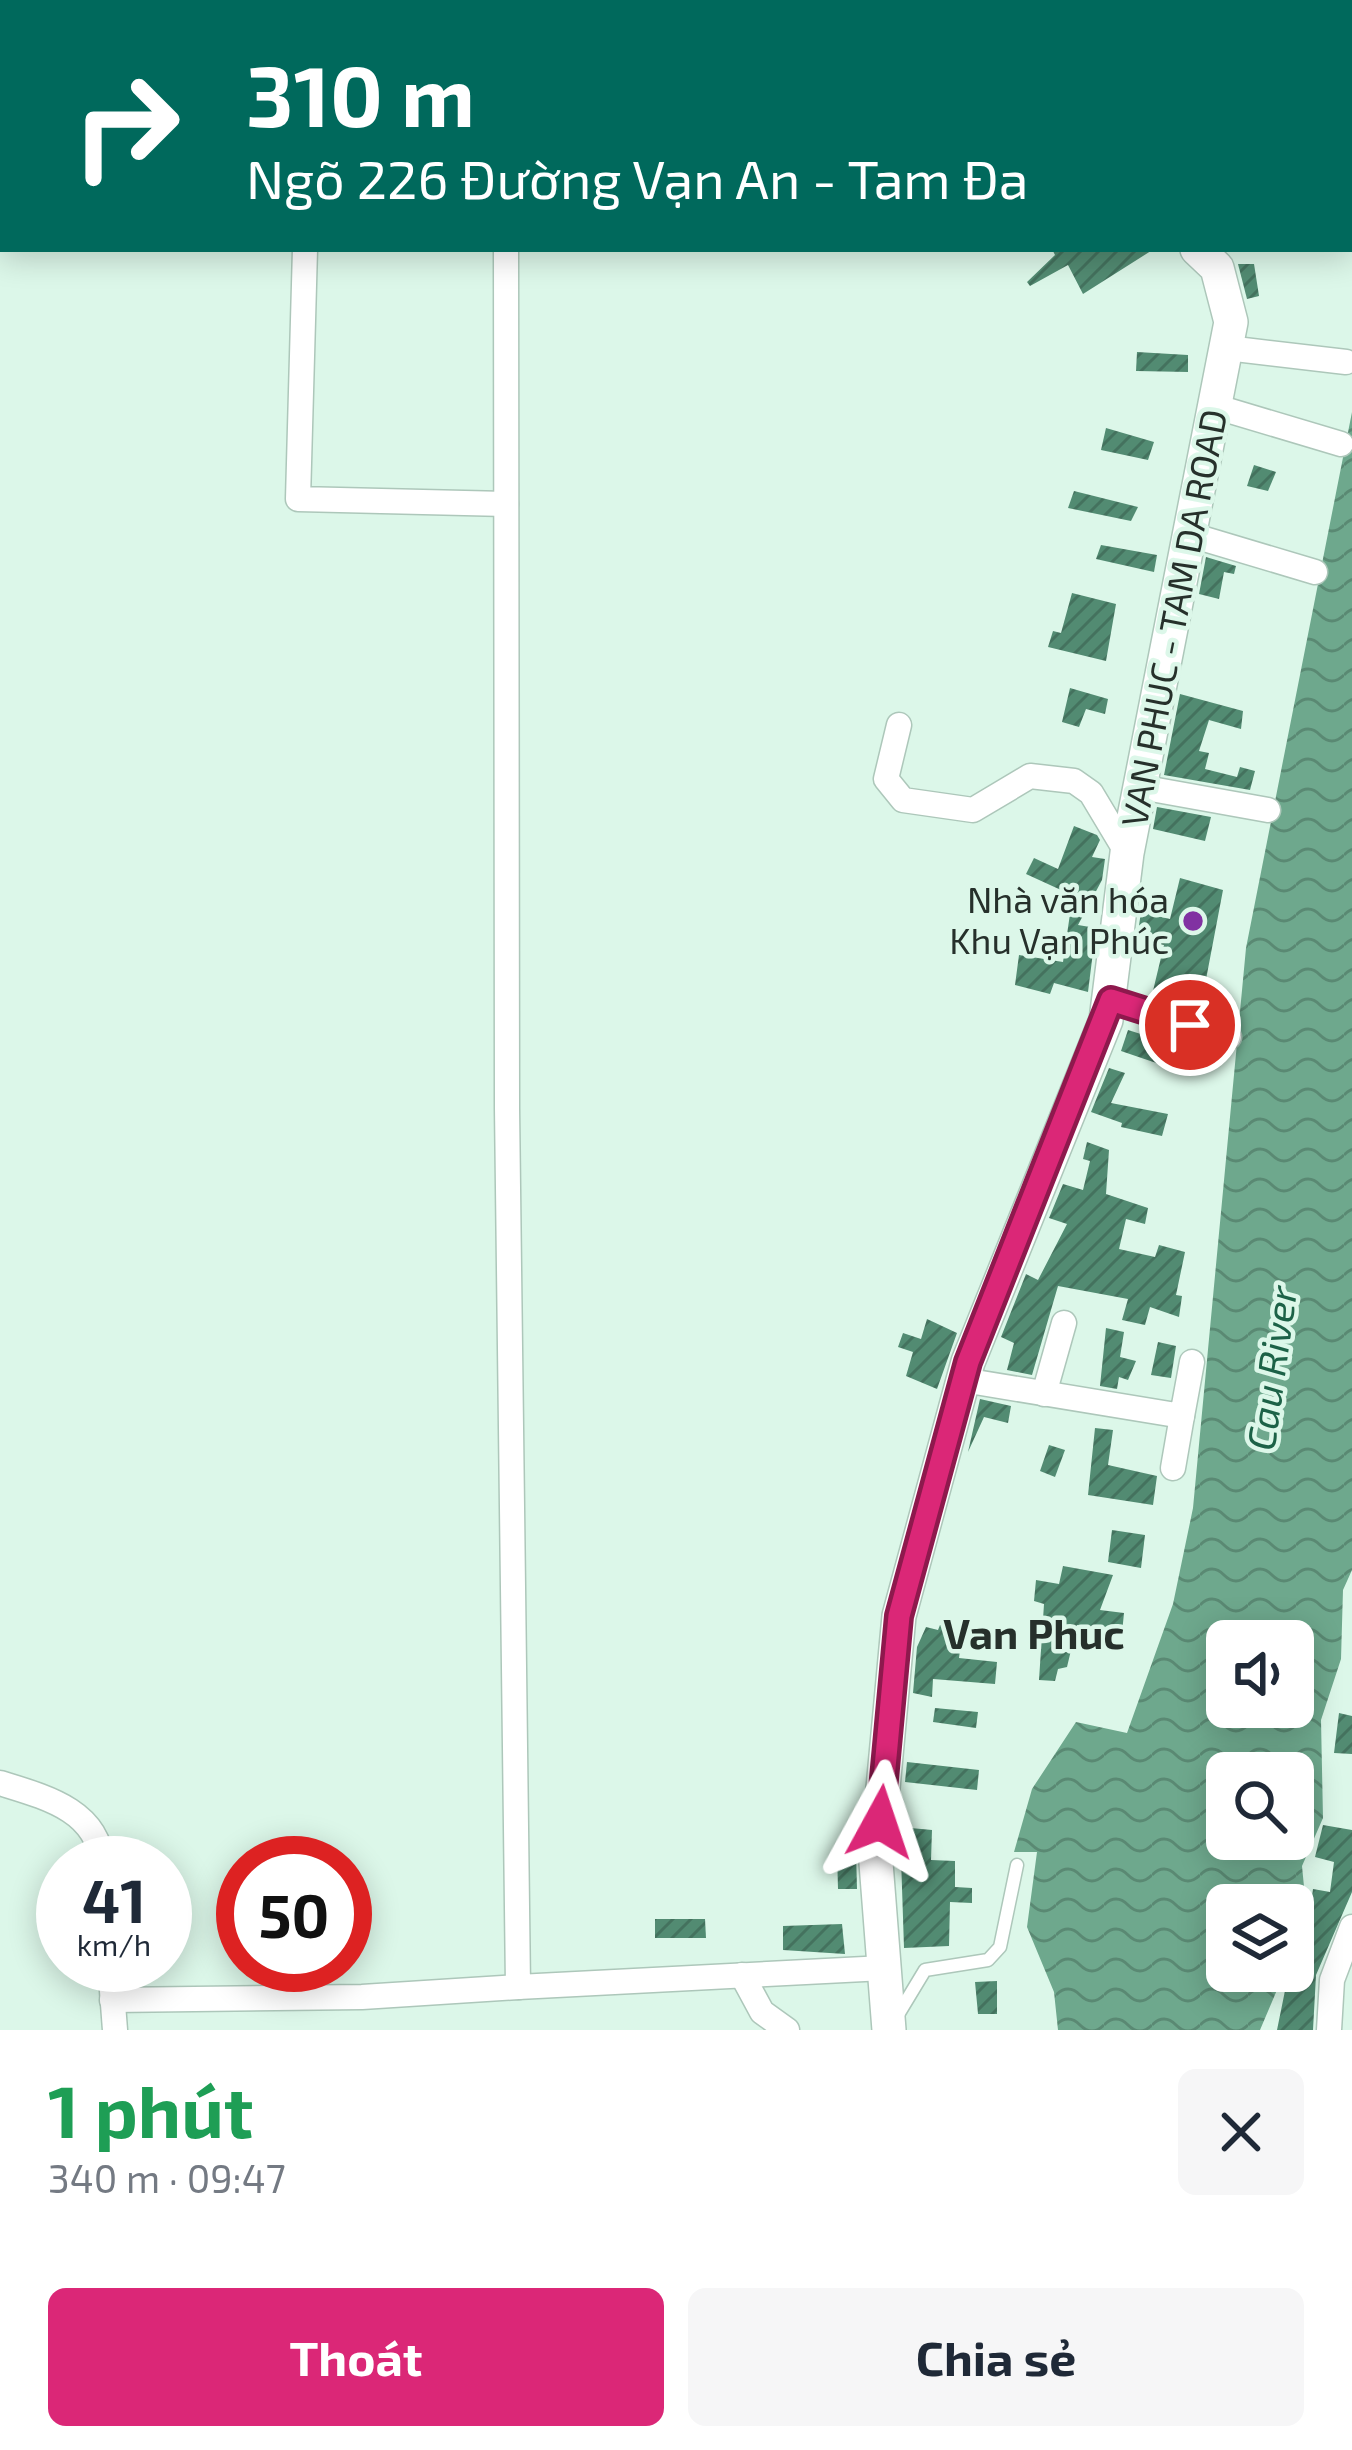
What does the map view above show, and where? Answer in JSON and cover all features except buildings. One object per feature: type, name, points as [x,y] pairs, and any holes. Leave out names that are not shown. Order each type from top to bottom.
[{"type":"main road","name":"VAN PHUC - TAM DA ROAD","points":[[889,2030],[876,1863],[899,1616],[963,1380],[1111,1000],[1127,853],[1232,322],[1217,268],[1200,252]]},
{"type":"street","points":[[305,252],[298,499],[506,504]]},
{"type":"street","points":[[506,252],[507,1108],[514,1288],[518,1987]]},
{"type":"street","points":[[1227,348],[1346,362]]},
{"type":"street","points":[[1216,407],[1341,444]]},
{"type":"street","points":[[1191,535],[1316,572]]},
{"type":"street","points":[[898,725],[886,779],[903,800],[973,810],[1030,776],[1054,776],[1091,793],[1127,853]]},
{"type":"street","points":[[1140,787],[1268,810]]},
{"type":"street","points":[[1111,1000],[1229,1037]]},
{"type":"street","points":[[1044,1394],[1064,1322]]},
{"type":"street","points":[[1173,1468],[1192,1361]]},
{"type":"street","points":[[963,1380],[1182,1416]]},
{"type":"street","points":[[0,1783],[83,1816],[97,1836]]},
{"type":"street","points":[[1329,2030],[1332,1979],[1351,1934]]},
{"type":"street","points":[[112,2000],[362,1997],[884,1968]]},
{"type":"street","points":[[742,1975],[751,2030]]},
{"type":"street","points":[[742,1975],[762,2012],[787,2030]]},
{"type":"street","points":[[112,1992],[115,2030]]},
{"type":"lane","points":[[889,2030],[925,1970],[988,1960],[1000,1947],[1017,1865]]},
{"type":"water","name":"Cau River","points":[[1352,412],[1352,1570],[1343,1590],[1341,1659],[1321,1720],[1323,1818],[1314,1839],[1314,1752],[1206,1752],[1206,1860],[1305,1860],[1304,1884],[1206,1884],[1206,1992],[1276,1992],[1260,2030],[1058,2030],[1054,1992],[1027,1927],[1037,1852],[1014,1852],[1032,1789],[1076,1722],[1127,1733],[1173,1604],[1193,1508],[1246,948]]},
{"type":"place","name":"Nhà văn hóa Khu Vạn Phúc","points":[[1193,921]]},
{"type":"district","name":"Van Phuc","points":[[1034,1634]]},
{"type":"route","points":[[880,1822],[899,1616],[968,1362],[1111,1000],[1190,1025]]}]
